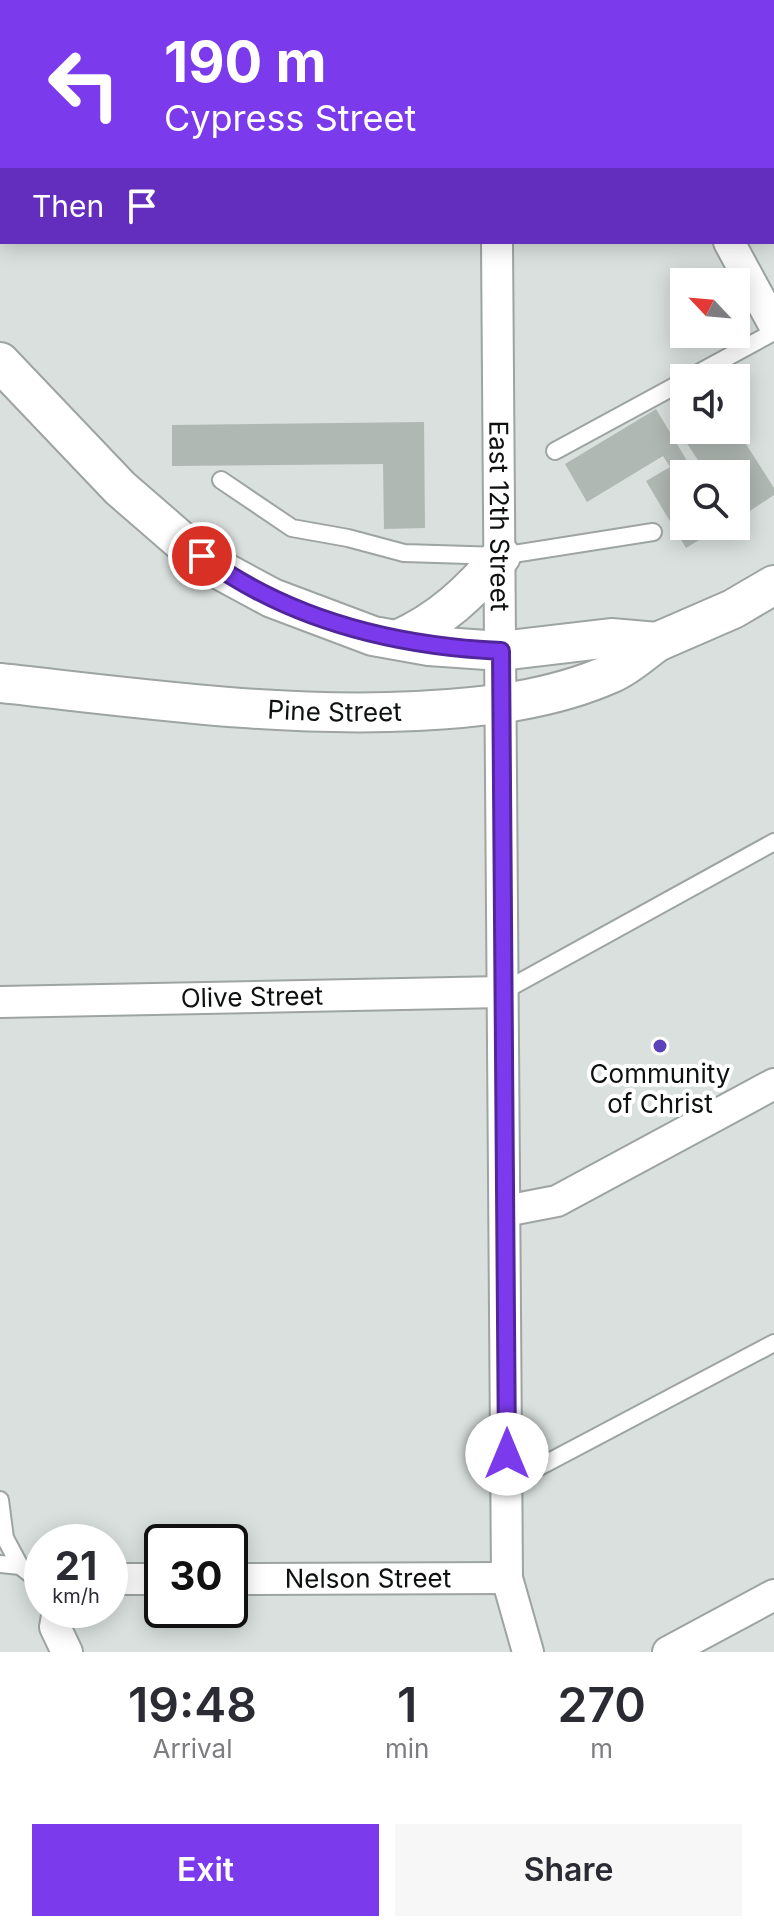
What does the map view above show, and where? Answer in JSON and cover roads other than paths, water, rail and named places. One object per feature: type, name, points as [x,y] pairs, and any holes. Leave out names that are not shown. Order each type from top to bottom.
[{"type":"street","name":"East 12th Street","points":[[497,244],[507,1578],[528,1652]]},
{"type":"street","points":[[730,244],[774,325]]},
{"type":"street","points":[[0,362],[120,488],[181,541],[222,571],[328,622],[397,640],[501,651],[611,638],[657,642]]},
{"type":"street","points":[[397,640],[426,627],[449,609],[501,556]]},
{"type":"street","name":"Pine Street","points":[[0,683],[244,710],[352,714],[501,704],[614,673],[657,642],[733,609],[774,585]]},
{"type":"street","name":"Olive Street","points":[[0,1002],[502,992]]},
{"type":"street","points":[[505,1211],[557,1201],[774,1084]]},
{"type":"street","name":"Nelson Street","points":[[248,1579],[507,1578]]},
{"type":"street","points":[[668,1652],[773,1598]]},
{"type":"street","points":[[55,1628],[67,1652]]},
{"type":"lane","points":[[714,364],[774,332]]},
{"type":"lane","points":[[555,451],[670,388]]},
{"type":"lane","points":[[221,480],[292,528],[348,538],[404,553],[501,556],[653,532]]},
{"type":"lane","points":[[502,992],[774,842]]},
{"type":"lane","points":[[507,1484],[774,1343]]},
{"type":"lane","points":[[0,1500],[5,1538],[24,1569]]},
{"type":"lane","points":[[0,1564],[20,1566]]},
{"type":"place","name":"Community of Christ","points":[[660,1046]]}]
